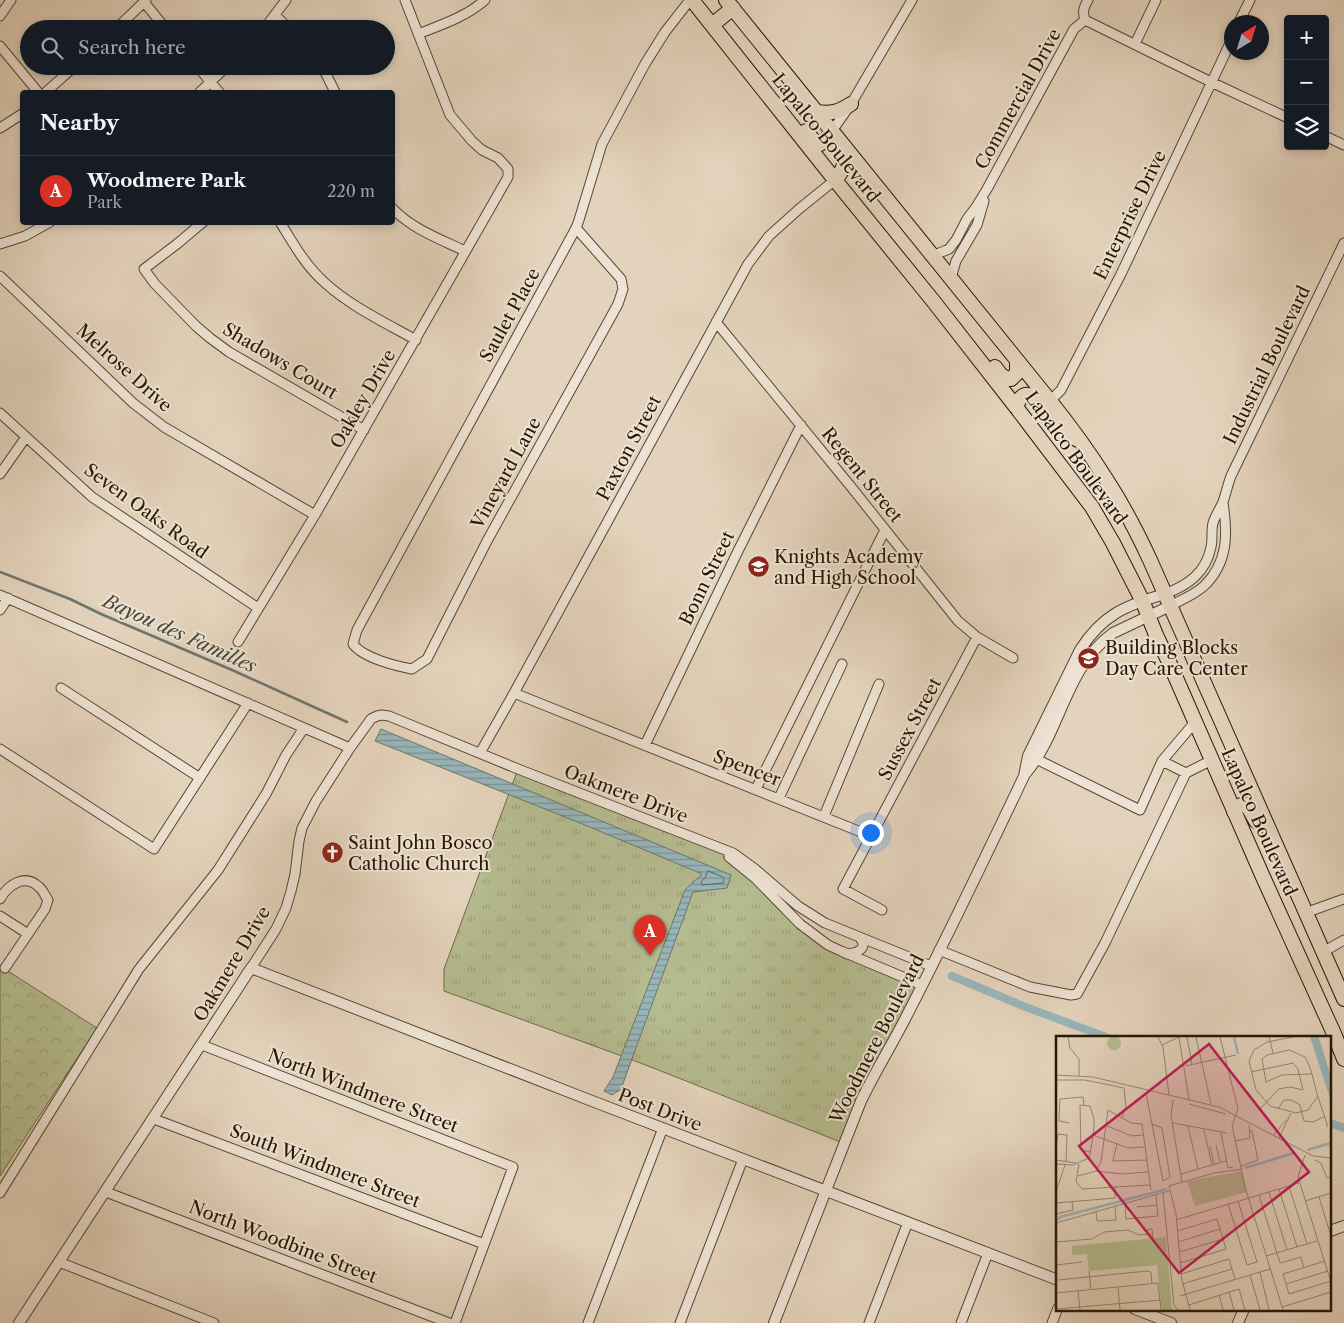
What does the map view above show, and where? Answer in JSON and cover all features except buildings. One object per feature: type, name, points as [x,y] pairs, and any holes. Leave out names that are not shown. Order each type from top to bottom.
[{"type":"main road","name":"Lapalco Boulevard","points":[[691,0],[964,340],[1092,508],[1113,543],[1149,615],[1156,635],[1306,973],[1340,1033],[1344,1059]]},
{"type":"main road","name":"Lapalco Boulevard","points":[[730,4],[1050,401],[1106,477],[1150,560],[1344,999]]},
{"type":"main road","points":[[712,25],[730,4]]},
{"type":"main road","points":[[817,112],[835,113],[851,104]]},
{"type":"main road","points":[[778,109],[794,116],[817,143],[823,143],[832,131]]},
{"type":"main road","points":[[835,180],[842,173],[845,147]]},
{"type":"main road","points":[[964,340],[985,356],[1001,375],[1007,379],[1011,379],[1018,373],[1017,360]]},
{"type":"main road","points":[[1016,407],[1024,395],[1032,396],[1063,433],[1081,442]]},
{"type":"main road","points":[[1184,696],[1201,722],[1225,780],[1230,785],[1236,786],[1246,779]]},
{"type":"main road","points":[[1234,812],[1238,806],[1242,804],[1247,805],[1271,855],[1289,875]]},
{"type":"street","points":[[0,16],[11,0]]},
{"type":"street","points":[[271,20],[286,0]]},
{"type":"street","points":[[405,0],[418,34],[458,18],[485,0]]},
{"type":"street","name":"Saulet Place","points":[[412,669],[390,665],[357,650],[353,644],[357,630],[576,228],[602,144],[645,64],[665,32],[691,0]]},
{"type":"street","points":[[832,131],[851,104],[912,0]]},
{"type":"street","name":"Commercial Drive","points":[[932,256],[949,249],[956,240],[967,219],[987,189],[1074,29],[1085,20],[1082,13],[1088,0]]},
{"type":"street","points":[[1135,44],[1156,0]]},
{"type":"street","points":[[1242,15],[1250,0]]},
{"type":"street","points":[[125,20],[145,1],[159,20]]},
{"type":"street","points":[[275,15],[280,20]]},
{"type":"street","points":[[1085,20],[1284,116]]},
{"type":"street","name":"Oakley Drive","points":[[238,642],[315,516],[508,177],[508,169],[498,158],[482,150],[450,115],[418,34]]},
{"type":"street","points":[[0,46],[20,70]]},
{"type":"street","name":"Enterprise Drive","points":[[1050,401],[1061,390],[1121,274],[1224,55]]},
{"type":"street","points":[[24,75],[36,90]]},
{"type":"street","points":[[48,90],[65,75]]},
{"type":"street","points":[[205,75],[217,90]]},
{"type":"street","points":[[202,90],[218,75]]},
{"type":"street","points":[[326,75],[334,90]]},
{"type":"street","points":[[0,128],[20,115]]},
{"type":"street","points":[[1329,138],[1344,145]]},
{"type":"street","name":"Paxton Street","points":[[480,753],[748,264],[769,236],[835,180]]},
{"type":"street","name":"Commercial Drive","points":[[951,278],[956,261],[977,225],[987,189]]},
{"type":"street","points":[[395,211],[418,228],[465,252]]},
{"type":"street","points":[[0,244],[25,236],[45,225]]},
{"type":"street","name":"Shadows Court","points":[[199,225],[144,268],[155,284],[196,326],[228,352],[364,430]]},
{"type":"street","points":[[282,225],[302,258],[323,282],[356,306],[416,340]]},
{"type":"street","name":"Vineyard Lane","points":[[412,669],[427,659],[487,541],[618,304],[623,289],[621,279],[576,228]]},
{"type":"street","name":"Industrial Boulevard","points":[[1149,615],[1190,582],[1197,575],[1209,556],[1213,524],[1231,476],[1344,243]]},
{"type":"street","name":"Melrose Drive","points":[[0,276],[133,403],[164,426],[315,516]]},
{"type":"street","name":"Regent Street","points":[[716,322],[958,620],[977,637],[1013,658]]},
{"type":"street","name":"Seven Oaks Road","points":[[0,413],[92,497],[258,608]]},
{"type":"street","name":"Bonn Street","points":[[645,745],[801,425]]},
{"type":"street","points":[[0,474],[26,438]]},
{"type":"street","name":"Industrial Boulevard","points":[[1142,600],[1167,600],[1192,595],[1204,586],[1220,564],[1224,550],[1226,521],[1222,503]]},
{"type":"street","points":[[756,789],[884,530]]},
{"type":"street","points":[[0,610],[4,597],[350,748]]},
{"type":"street","name":"Woodmere Boulevard","points":[[1033,758],[1073,662],[1088,637],[1107,618],[1142,600]]},
{"type":"street","name":"Woodmere Boulevard","points":[[774,1323],[861,1101],[922,985],[1024,776],[1074,680],[1092,652],[1105,639],[1149,615]]},
{"type":"street","name":"Sussex Street","points":[[871,836],[977,637]]},
{"type":"street","points":[[779,798],[842,664]]},
{"type":"street","points":[[824,816],[879,684]]},
{"type":"street","points":[[61,688],[200,778]]},
{"type":"street","name":"Spencer","points":[[514,693],[871,836]]},
{"type":"street","points":[[0,749],[154,849],[248,703]]},
{"type":"street","name":"Oakmere Drive","points":[[19,1323],[154,1119],[276,929],[286,908],[291,891],[299,841],[306,821],[326,784],[350,748],[371,719],[377,716],[389,716],[518,769],[733,853],[810,915],[860,938],[931,966]]},
{"type":"street","points":[[1033,758],[1140,810],[1162,761],[1195,722]]},
{"type":"street","points":[[0,1193],[139,969],[218,870],[266,794],[286,755],[304,728]]},
{"type":"street","points":[[939,950],[1030,987],[1072,995],[1077,994],[1105,943],[1186,773],[1212,760]]},
{"type":"street","points":[[1162,761],[1186,773]]},
{"type":"street","points":[[871,836],[843,889],[882,910]]},
{"type":"street","name":"Oakmere Drive","points":[[715,847],[756,878],[785,910],[813,935],[847,954],[922,985]]},
{"type":"street","points":[[0,898],[10,886],[23,881],[31,881],[39,886],[48,900],[45,909],[5,968]]},
{"type":"street","points":[[1305,913],[1344,899]]},
{"type":"street","points":[[0,916],[28,934]]},
{"type":"street","points":[[847,954],[857,952],[862,948],[863,942],[860,938]]},
{"type":"street","points":[[1323,952],[1344,940]]},
{"type":"street","name":"Post Drive","points":[[251,968],[1056,1279]]},
{"type":"street","name":"North Windmere Street","points":[[202,1045],[513,1167],[484,1244]]},
{"type":"street","name":"South Windmere Street","points":[[154,1119],[484,1244]]},
{"type":"street","points":[[588,1323],[663,1128]]},
{"type":"street","points":[[680,1323],[743,1159]]},
{"type":"street","name":"North Woodbine Street","points":[[106,1192],[449,1323]]},
{"type":"street","points":[[869,1323],[908,1222]]},
{"type":"street","points":[[1332,1230],[1344,1226]]},
{"type":"street","points":[[455,1323],[484,1244]]},
{"type":"street","points":[[961,1323],[988,1253]]},
{"type":"street","points":[[59,1262],[214,1323]]},
{"type":"street","points":[[1052,1323],[1057,1310]]},
{"type":"street","points":[[1238,1323],[1244,1310]]},
{"type":"street","points":[[1145,1318],[1171,1323]]},
{"type":"green space","points":[[518,769],[715,847],[731,858],[813,935],[922,985],[843,1143],[638,1062],[444,991],[444,969]]},
{"type":"green space","points":[[0,966],[97,1028],[0,1176]]},
{"type":"water","points":[[381,729],[731,875],[727,888],[693,892],[621,1089],[612,1095],[604,1091],[613,1077],[685,890],[702,874],[375,741]]},
{"type":"waterway","name":"Bayou des Familles","points":[[0,572],[70,599],[347,722]]},
{"type":"waterway","points":[[952,976],[1023,1006],[1103,1036]]},
{"type":"waterway","points":[[1332,1124],[1344,1128]]},
{"type":"place","name":"Knights Academy and High School","points":[[758,567]]},
{"type":"place","name":"Building Blocks Day Care Center","points":[[1089,658]]},
{"type":"place","name":"Saint John Bosco Catholic Church","points":[[332,853]]},
{"type":"place","name":"Woodmere Park","points":[[650,956]]}]
